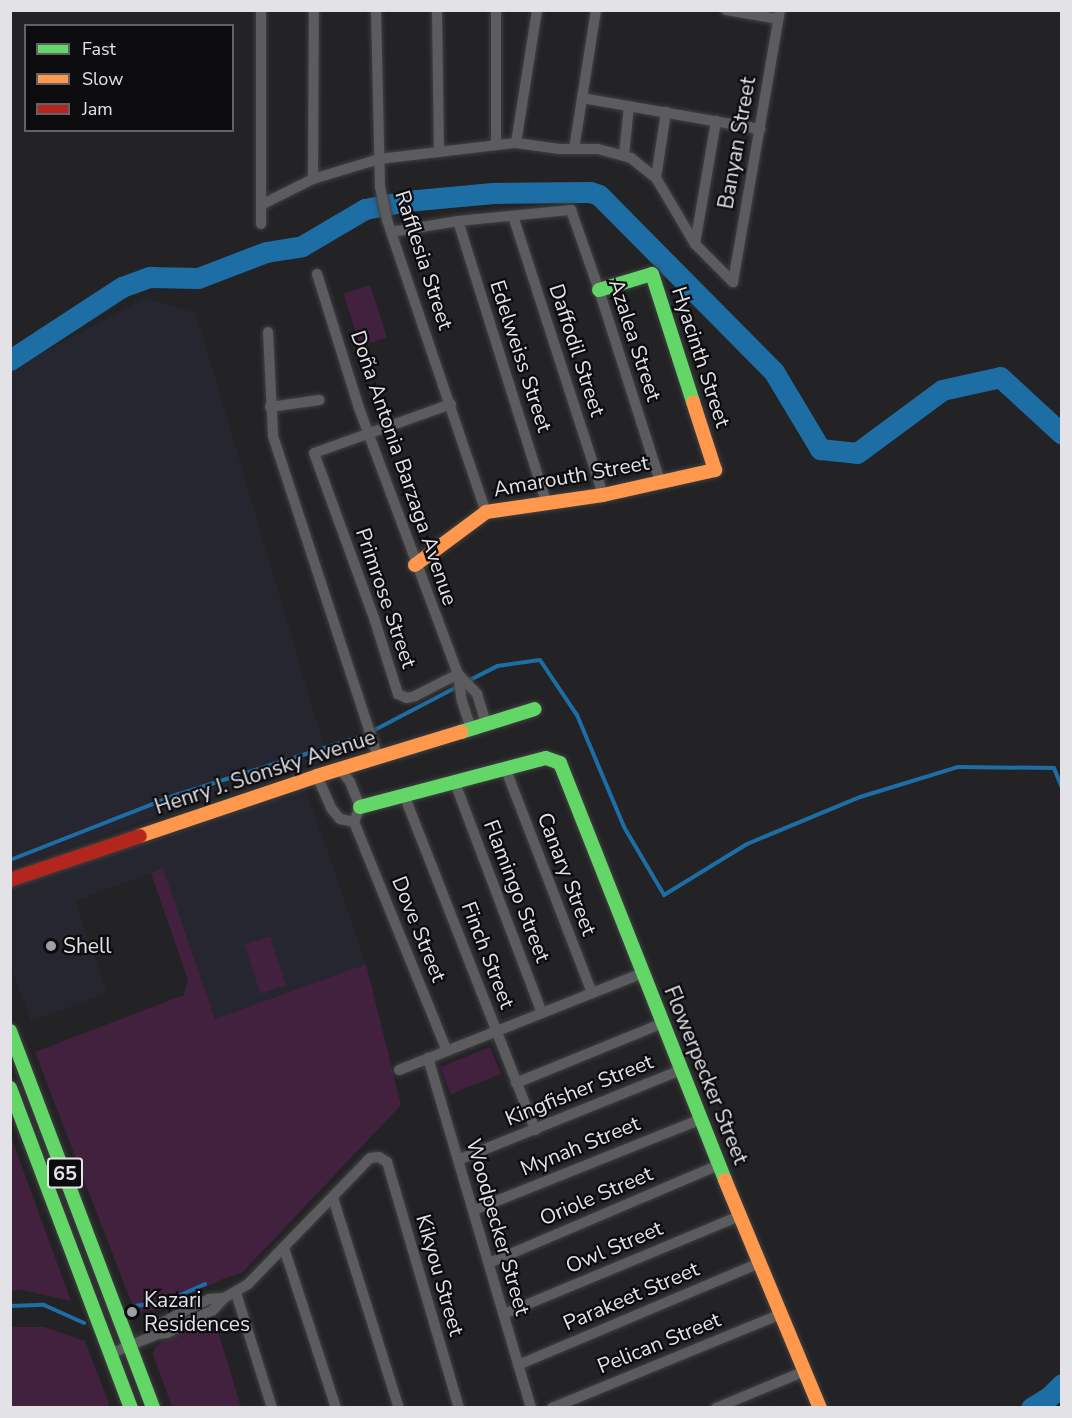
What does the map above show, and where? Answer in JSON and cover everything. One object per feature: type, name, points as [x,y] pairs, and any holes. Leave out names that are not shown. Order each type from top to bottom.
[{"type":"street","points":[[261,10],[261,224]]},
{"type":"street","points":[[313,179],[314,10]]},
{"type":"street","name":"Rafflesia Street","points":[[376,10],[380,187],[387,220],[486,512]]},
{"type":"street","points":[[437,10],[439,152]]},
{"type":"street","points":[[496,10],[496,145]]},
{"type":"street","points":[[516,143],[537,10]]},
{"type":"street","points":[[574,149],[596,10]]},
{"type":"street","points":[[733,11],[779,15]]},
{"type":"street","name":"Banyan Street","points":[[695,244],[733,282],[779,15]]},
{"type":"street","points":[[582,98],[760,129]]},
{"type":"street","points":[[624,155],[629,106]]},
{"type":"street","points":[[656,178],[666,112]]},
{"type":"street","points":[[695,244],[716,121]]},
{"type":"street","points":[[261,205],[313,179],[379,159],[516,143],[598,149],[624,155],[656,178],[695,244]]},
{"type":"street","name":"Azalea Street","points":[[513,216],[571,210],[660,481]]},
{"type":"street","points":[[391,232],[458,221],[513,216]]},
{"type":"street","name":"Daffodil Street","points":[[513,216],[603,495]]},
{"type":"street","name":"Edelweiss Street","points":[[458,221],[546,502]]},
{"type":"street","name":"Doña Antonia Barzaga Avenue","points":[[317,274],[359,408],[370,432],[415,565],[458,674],[462,701],[471,729]]},
{"type":"street","name":"Hyacinth Street","points":[[599,290],[652,274],[715,470]]},
{"type":"street","points":[[268,332],[270,407],[275,441],[378,757]]},
{"type":"street","points":[[270,407],[320,400]]},
{"type":"street","points":[[370,432],[451,404]]},
{"type":"street","name":"Primrose Street","points":[[370,432],[314,453],[375,621],[398,694],[407,698],[415,696],[458,674]]},
{"type":"street","name":"Amarouth Street","points":[[415,565],[486,512],[603,495],[715,470]]},
{"type":"street","name":"Doña Antonia Barzaga Avenue","points":[[458,674],[477,694],[486,724]]},
{"type":"street","name":"Henry J. Slonsky Avenue","points":[[10,880],[317,776],[535,709]]},
{"type":"street","name":"Flowerpecker Street","points":[[506,770],[546,758],[560,763],[700,1119],[820,1407]]},
{"type":"street","points":[[317,776],[335,814],[340,819],[354,822],[360,807],[350,782],[340,769]]},
{"type":"street","points":[[360,807],[506,770]]},
{"type":"street","name":"Canary Street","points":[[506,770],[592,993]]},
{"type":"street","name":"Flamingo Street","points":[[455,783],[542,1013]]},
{"type":"street","name":"Finch Street","points":[[404,795],[535,1130]]},
{"type":"street","name":"Dove Street","points":[[354,822],[447,1051]]},
{"type":"street","points":[[399,1070],[642,973]]},
{"type":"street","points":[[516,1083],[663,1023]]},
{"type":"street","name":"65","points":[[10,1031],[153,1407]]},
{"type":"street","name":"Woodpecker Street","points":[[428,1058],[531,1407]]},
{"type":"street","name":"Kingfisher Street","points":[[458,1160],[681,1070]]},
{"type":"street","name":"65","points":[[10,1088],[131,1407]]},
{"type":"street","name":"Mynah Street","points":[[474,1209],[700,1119]]},
{"type":"street","name":"Kikyou Street","points":[[333,1198],[370,1158],[379,1157],[387,1162],[459,1407]]},
{"type":"street","name":"Oriole Street","points":[[489,1263],[719,1165]]},
{"type":"street","points":[[112,1353],[158,1334],[167,1333],[213,1310],[224,1298],[236,1293],[333,1198],[399,1407]]},
{"type":"street","name":"Owl Street","points":[[504,1314],[740,1216]]},
{"type":"street","points":[[284,1248],[336,1407]]},
{"type":"street","name":"Parakeet Street","points":[[518,1365],[759,1263]]},
{"type":"street","points":[[236,1293],[272,1407]]},
{"type":"street","name":"Pelican Street","points":[[552,1407],[781,1314]]},
{"type":"street","points":[[716,1407],[805,1371]]},
{"type":"shaded area","points":[[370,285],[387,337],[360,346],[343,294]]},
{"type":"shaded area","points":[[146,298],[196,313],[327,756],[11,868],[11,370]]},
{"type":"shaded area","points":[[306,789],[366,964],[215,1019],[163,868],[75,901],[107,993],[31,1021],[11,967],[11,888]]},
{"type":"shaded area","points":[[163,868],[215,1019],[366,964],[401,1105],[242,1273],[225,1278],[189,1295],[169,1309],[135,1312],[35,1052],[184,995],[188,980],[151,873]]},
{"type":"shaded area","points":[[270,936],[286,985],[260,994],[244,944]]},
{"type":"shaded area","points":[[490,1047],[501,1074],[451,1094],[440,1067]]},
{"type":"shaded area","points":[[11,1137],[71,1301],[21,1290],[11,1291]]},
{"type":"shaded area","points":[[214,1318],[241,1407],[172,1407],[153,1354],[154,1349],[159,1344]]},
{"type":"shaded area","points":[[11,1327],[44,1327],[85,1341],[110,1407],[11,1407]]},
{"type":"waterway","points":[[10,360],[122,287],[150,277],[198,278],[266,252],[302,246],[365,209],[406,201],[493,193],[590,192],[599,195],[774,372],[820,449],[857,453],[942,390],[1000,377],[1062,434]]},
{"type":"waterway","points":[[466,682],[497,666],[540,660],[577,715],[624,827],[664,895],[747,844],[860,797],[958,767],[1054,768],[1062,788]]},
{"type":"waterway","points":[[10,860],[173,796],[365,735],[457,687]]},
{"type":"waterway","points":[[134,1306],[165,1302],[205,1284]]},
{"type":"waterway","points":[[10,1306],[44,1305],[84,1323]]},
{"type":"waterway","points":[[1031,1408],[1050,1396],[1062,1384]]},
{"type":"traffic: fast","points":[[599,290],[652,274],[693,402]]},
{"type":"traffic: fast","points":[[461,732],[535,709]]},
{"type":"traffic: fast","points":[[360,807],[546,758],[560,763],[725,1180]]},
{"type":"traffic: fast","points":[[10,1031],[153,1408]]},
{"type":"traffic: fast","points":[[10,1088],[131,1408]]},
{"type":"traffic: slow","points":[[415,565],[486,512],[603,495],[715,470],[693,402]]},
{"type":"traffic: slow","points":[[140,836],[317,776],[461,732]]},
{"type":"traffic: slow","points":[[725,1180],[820,1408]]},
{"type":"traffic: jam","points":[[10,880],[140,836]]},
{"type":"place","name":"Shell","points":[[51,946]]},
{"type":"place","name":"Kazari Residences","points":[[132,1312]]}]
